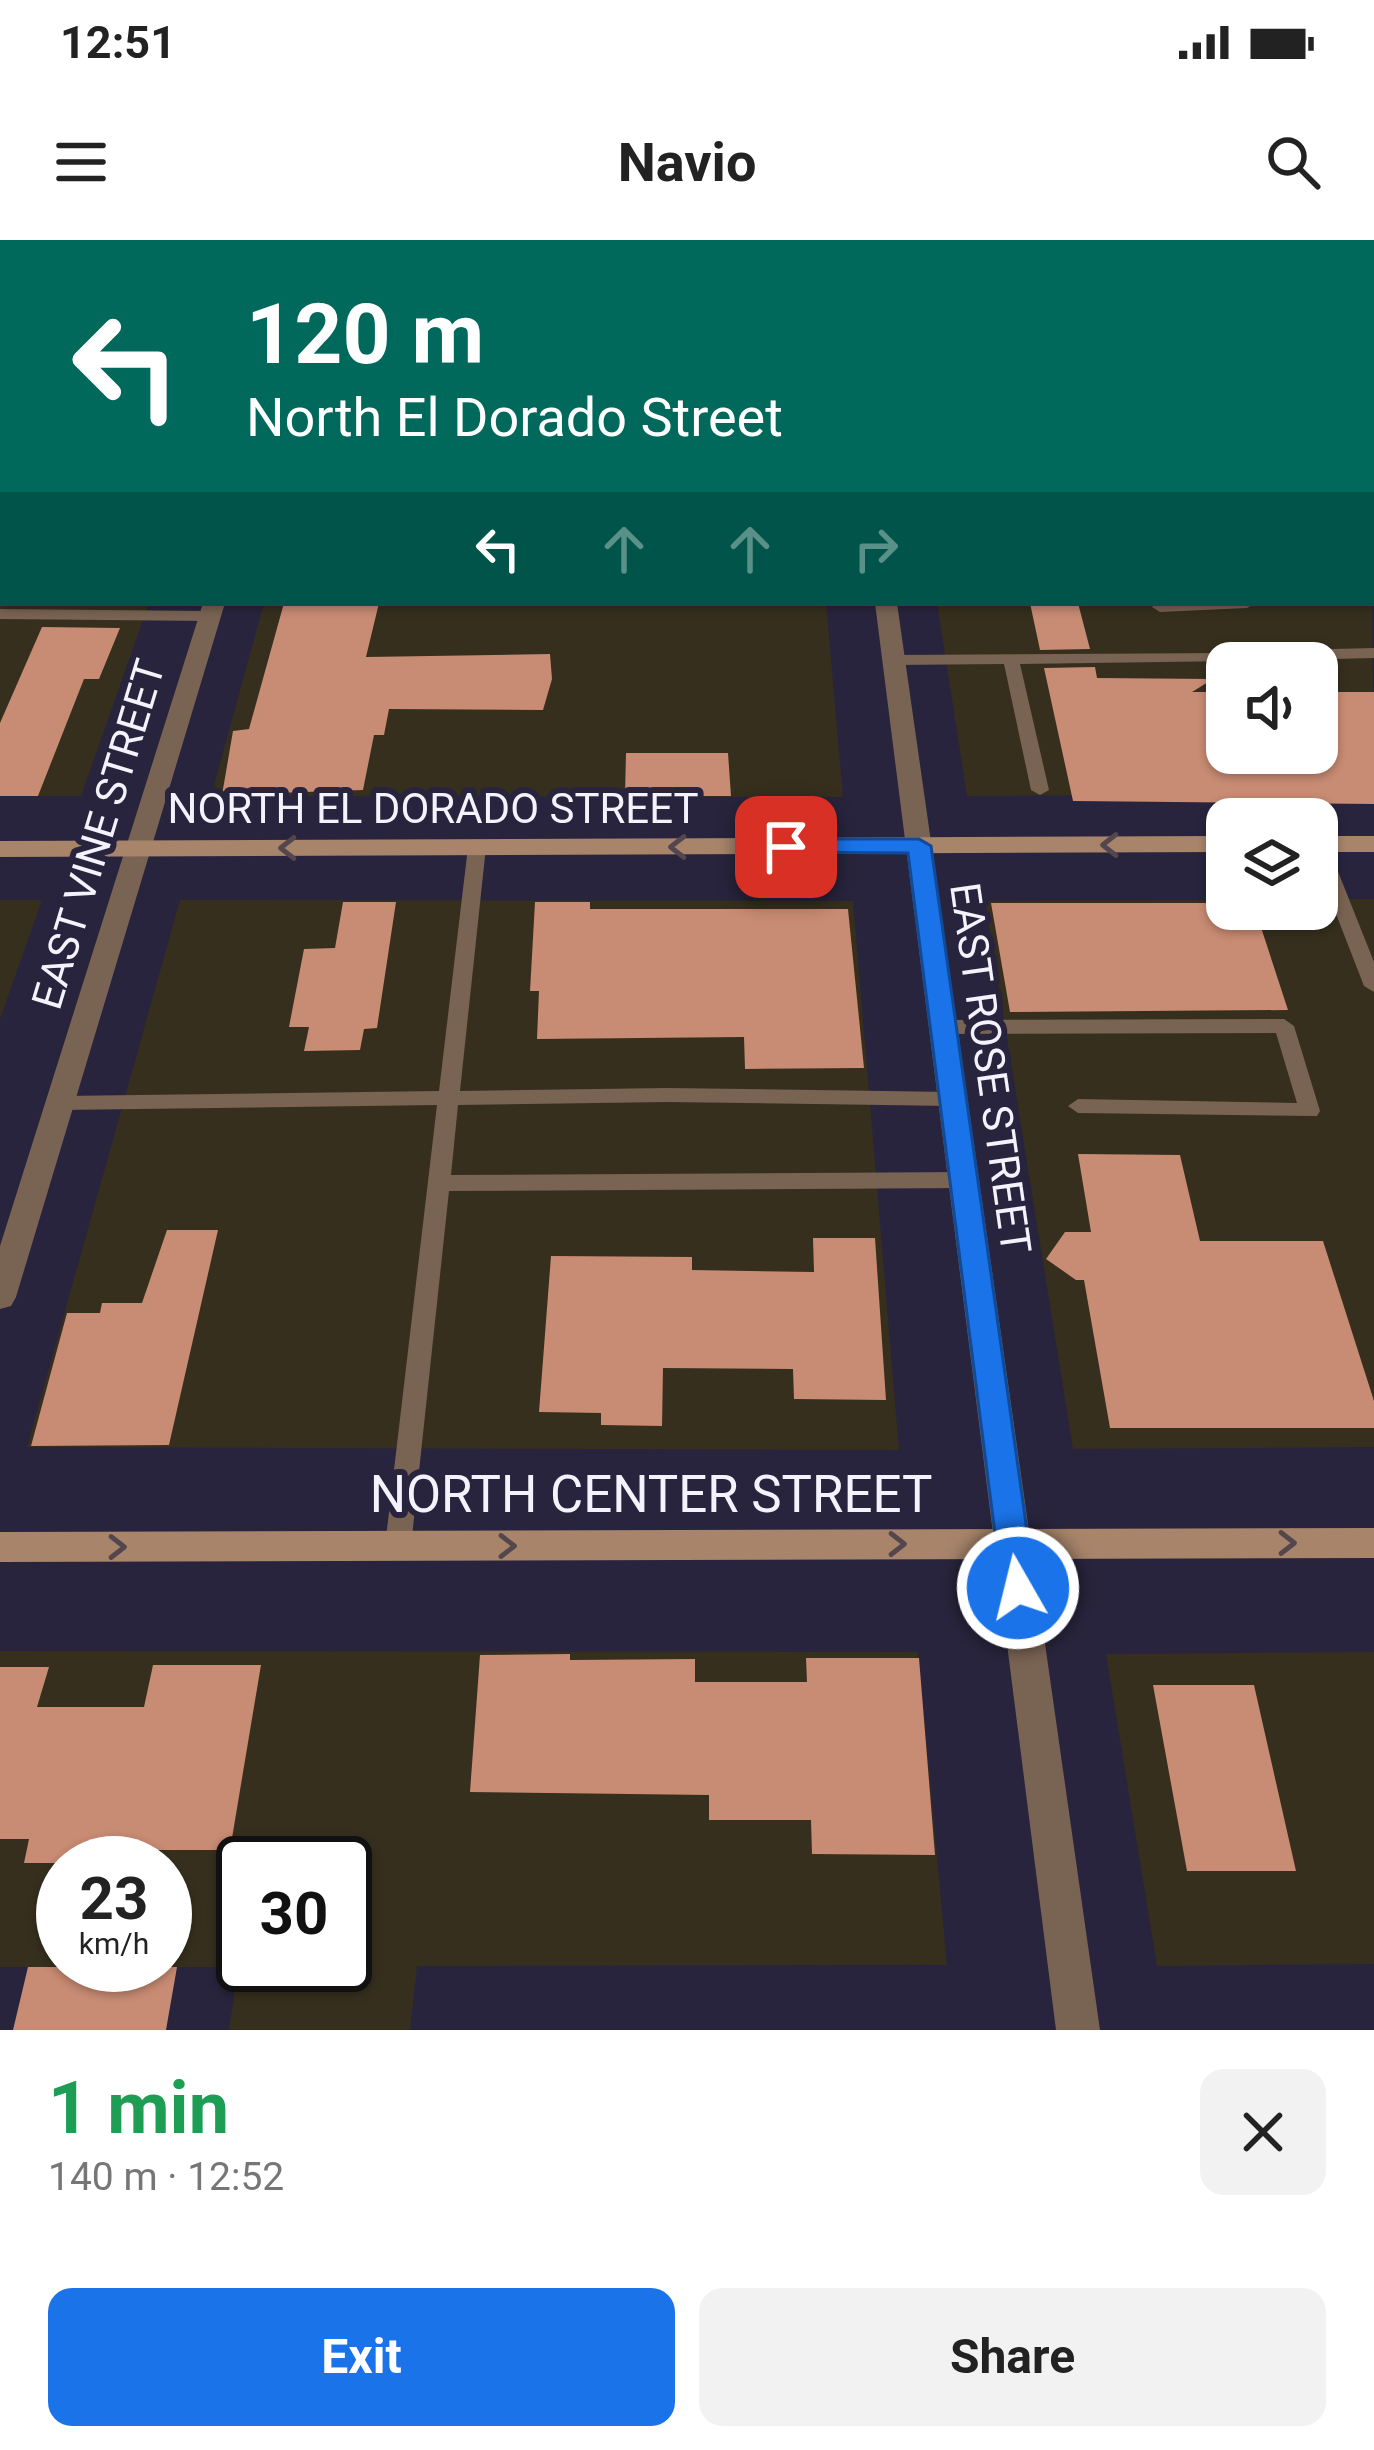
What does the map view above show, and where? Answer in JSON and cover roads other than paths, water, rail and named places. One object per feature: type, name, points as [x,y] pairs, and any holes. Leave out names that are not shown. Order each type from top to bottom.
[{"type":"main road","name":"NORTH EL DORADO STREET","points":[[0,849],[1206,844]]},
{"type":"main road","points":[[1338,844],[1374,844]]},
{"type":"main road","name":"NORTH CENTER STREET","points":[[0,1547],[1374,1543]]},
{"type":"street","name":"EAST ROSE STREET","points":[[886,606],[1078,2030]]},
{"type":"street","name":"EAST VINE STREET","points":[[0,1297],[212,609]]},
{"type":"lane","points":[[1160,607],[1182,606]]},
{"type":"lane","points":[[0,614],[212,609]]},
{"type":"lane","points":[[1338,654],[1374,653]]},
{"type":"lane","points":[[894,660],[1206,658]]},
{"type":"lane","points":[[1011,659],[1040,790]]},
{"type":"lane","points":[[398,1546],[477,847]]},
{"type":"lane","points":[[1338,895],[1374,986]]},
{"type":"lane","points":[[943,1027],[1284,1026],[1310,1111],[1078,1106]]},
{"type":"lane","points":[[60,1103],[667,1096],[952,1100]]},
{"type":"lane","points":[[439,1183],[965,1180]]}]
